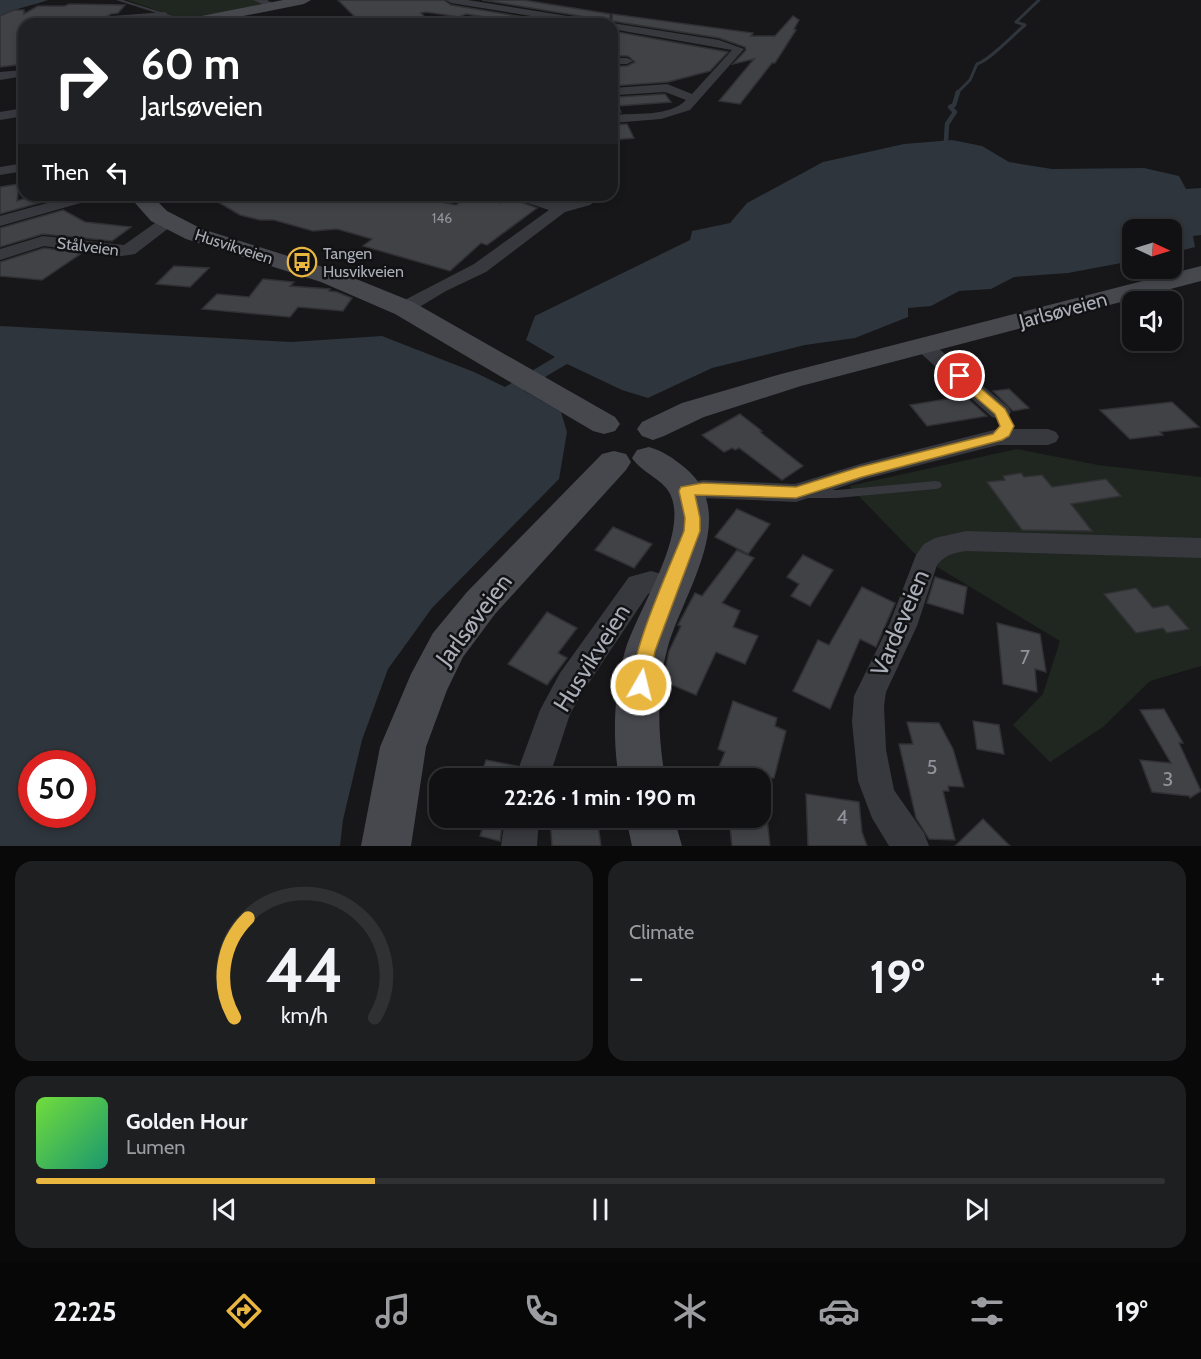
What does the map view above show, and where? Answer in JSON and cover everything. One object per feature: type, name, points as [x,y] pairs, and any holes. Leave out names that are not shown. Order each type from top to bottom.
[{"type":"main road","points":[[205,18],[264,3],[304,0]]},
{"type":"main road","name":"Husvikveien","points":[[145,201],[159,216],[194,234],[350,284],[404,308],[526,381],[604,424]]},
{"type":"main road","name":"Jarlsøveien","points":[[386,846],[403,747],[426,688],[448,645],[481,603],[639,450],[693,410],[790,380],[925,347],[1201,273]]},
{"type":"main road","points":[[639,450],[639,421],[621,419],[604,424],[593,434],[593,447],[598,454],[639,450],[687,491]]},
{"type":"main road","name":"Husvikveien","points":[[640,768],[637,749],[638,714],[646,651],[692,531],[693,518],[687,491]]},
{"type":"main road","points":[[652,828],[657,846]]},
{"type":"street","points":[[451,0],[561,18]]},
{"type":"street","points":[[124,18],[164,15]]},
{"type":"street","points":[[618,27],[707,41],[739,49],[686,107],[673,113],[618,118]]},
{"type":"street","points":[[636,42],[707,41]]},
{"type":"street","points":[[618,61],[627,61]]},
{"type":"street","points":[[0,76],[18,74]]},
{"type":"street","points":[[618,91],[667,88],[684,96],[696,98]]},
{"type":"street","points":[[0,116],[18,113]]},
{"type":"street","points":[[0,171],[18,168]]},
{"type":"street","name":"Stålveien","points":[[0,221],[72,201]]},
{"type":"street","points":[[537,201],[561,208],[581,206],[588,201]]},
{"type":"street","points":[[404,308],[480,268],[561,208]]},
{"type":"street","name":"Stålveien","points":[[0,255],[43,241],[121,251],[129,250],[168,221]]},
{"type":"street","points":[[687,491],[703,489],[796,492],[860,472],[998,437],[1048,437],[1000,412],[925,347]]},
{"type":"street","points":[[998,437],[1004,433],[1007,426],[1000,412]]},
{"type":"street","name":"Vardeveien","points":[[911,846],[890,819],[877,793],[870,767],[867,703],[906,616],[925,562],[933,551],[944,544],[966,541],[1201,548]]},
{"type":"street","name":"Husvikveien","points":[[536,768],[556,710],[571,683],[639,585],[651,582]]},
{"type":"street","points":[[519,846],[521,828]]},
{"type":"lane","points":[[118,0],[172,18]]},
{"type":"lane","points":[[796,492],[812,495],[837,494],[936,485]]},
{"type":"shaded area","points":[[0,0],[48,0],[0,16]]},
{"type":"shaded area","points":[[127,0],[254,0],[265,5],[202,18],[179,18]]},
{"type":"shaded area","points":[[952,140],[982,146],[1009,162],[1052,169],[1144,168],[1179,176],[1186,189],[1201,188],[1201,235],[1193,236],[1195,247],[1182,250],[1182,219],[1122,219],[1122,263],[1068,273],[1014,277],[991,289],[959,291],[931,306],[908,308],[908,317],[855,338],[805,345],[712,368],[648,398],[622,390],[567,364],[523,390],[561,412],[567,432],[559,479],[432,608],[388,669],[362,740],[343,820],[340,846],[0,846],[0,326],[291,342],[382,336],[474,372],[505,387],[555,357],[526,340],[535,316],[690,240],[692,231],[730,223],[747,203],[823,162],[904,144]]},
{"type":"shaded area","points":[[1017,449],[1098,465],[1201,477],[1201,666],[1150,681],[1103,727],[1050,762],[1013,725],[1043,694],[1060,641],[914,553],[849,486]]},
{"type":"building","points":[[338,0],[444,0],[451,5],[530,18],[492,18],[466,14],[459,17],[426,12],[421,13],[425,18],[356,18]]},
{"type":"building","points":[[482,0],[523,0],[610,14],[610,18],[592,18]]},
{"type":"building","points":[[69,4],[125,5],[118,13],[105,18],[18,18],[18,65],[0,67],[0,16],[14,10],[24,10],[24,14],[38,6]]},
{"type":"building","points":[[612,14],[753,33],[751,36],[775,36],[793,16],[799,20],[794,29],[796,30],[775,63],[772,63],[740,104],[719,101],[754,59],[733,64],[746,50],[745,47],[719,38],[618,22],[618,18],[612,18]]},
{"type":"building","points":[[618,32],[728,52],[710,71],[668,82],[618,86],[618,66],[627,66],[635,62],[628,56],[618,56]]},
{"type":"building","points":[[665,94],[671,102],[618,106],[618,97]]},
{"type":"building","points":[[627,124],[634,138],[618,139],[618,125]]},
{"type":"building","points":[[18,184],[17,201],[46,201],[0,214],[0,187]]},
{"type":"building","points":[[216,201],[436,201],[456,205],[462,201],[500,203],[519,201],[537,208],[487,245],[481,243],[450,271],[363,246],[372,239],[337,229],[313,231],[274,220],[260,220],[240,215]]},
{"type":"building","points":[[63,210],[85,222],[131,227],[112,241],[43,234],[0,247],[0,228]]},
{"type":"building","points":[[44,248],[82,253],[42,280],[0,276],[0,262]]},
{"type":"building","points":[[174,266],[209,268],[190,287],[156,284]]},
{"type":"building","points":[[263,279],[294,282],[290,286],[330,289],[329,291],[352,298],[343,311],[298,307],[290,317],[202,309],[217,294],[249,297]]},
{"type":"building","points":[[1009,389],[1029,408],[1013,411],[993,391]]},
{"type":"building","points":[[965,396],[987,416],[927,426],[910,405]]},
{"type":"building","points":[[1172,402],[1199,427],[1130,439],[1100,410]]},
{"type":"building","points":[[740,414],[803,466],[782,480],[739,448],[735,450],[732,448],[724,452],[702,435]]},
{"type":"building","points":[[1021,473],[1024,477],[1042,475],[1052,487],[1106,479],[1121,496],[1071,504],[1092,531],[1022,530],[987,482],[1005,480],[1003,476]]},
{"type":"building","points":[[737,509],[770,524],[748,554],[715,537]]},
{"type":"building","points":[[613,527],[652,544],[634,568],[595,550]]},
{"type":"building","points":[[737,550],[754,558],[722,603],[740,611],[733,627],[758,636],[745,664],[716,652],[696,695],[663,681],[669,651],[681,626],[678,625],[695,593],[702,596]]},
{"type":"building","points":[[803,555],[833,570],[810,606],[791,596],[799,584],[787,577]]},
{"type":"building","points":[[935,577],[967,587],[963,614],[927,603]]},
{"type":"building","points":[[862,587],[895,603],[876,647],[860,639],[830,709],[793,691],[818,640],[829,645]]},
{"type":"building","points":[[1136,588],[1153,608],[1168,605],[1189,629],[1167,633],[1163,628],[1136,633],[1104,594]]},
{"type":"building","points":[[547,612],[577,628],[558,653],[567,658],[547,685],[508,664]]},
{"type":"building","points":[[997,623],[1040,634],[1046,672],[1035,669],[1037,692],[1003,684]]},
{"type":"building","points":[[733,701],[777,718],[775,726],[786,731],[774,778],[771,778],[771,768],[718,768],[725,752],[718,749]]},
{"type":"building","points":[[1164,709],[1183,743],[1179,743],[1201,791],[1190,798],[1189,796],[1152,792],[1140,760],[1171,763],[1140,710]]},
{"type":"building","points":[[973,721],[999,725],[1004,754],[977,749]]},
{"type":"building","points":[[907,722],[939,723],[953,749],[964,787],[948,786],[949,791],[943,791],[955,840],[929,839],[916,818],[899,744],[913,744]]},
{"type":"building","points":[[486,760],[517,766],[516,768],[483,768]]},
{"type":"building","points":[[806,794],[859,802],[862,832],[867,846],[808,846]]},
{"type":"building","points":[[983,819],[1010,846],[955,846]]},
{"type":"building","points":[[483,828],[502,828],[500,841],[480,836]]},
{"type":"building","points":[[551,828],[598,828],[601,846],[552,846]]},
{"type":"building","points":[[730,828],[768,828],[770,846],[732,846]]},
{"type":"waterway","points":[[958,92],[970,80],[977,64],[995,53],[1025,25],[1016,22],[1039,0]]},
{"type":"waterway","points":[[946,141],[947,124],[955,112],[950,107],[954,105],[958,92]]},
{"type":"place","name":"Tangen Husvikveien","points":[[302,262]]},
{"type":"route","points":[[641,685],[646,651],[692,531],[693,518],[687,491],[703,489],[796,492],[860,472],[998,437],[1004,433],[1007,426],[1000,412],[960,376]]}]
